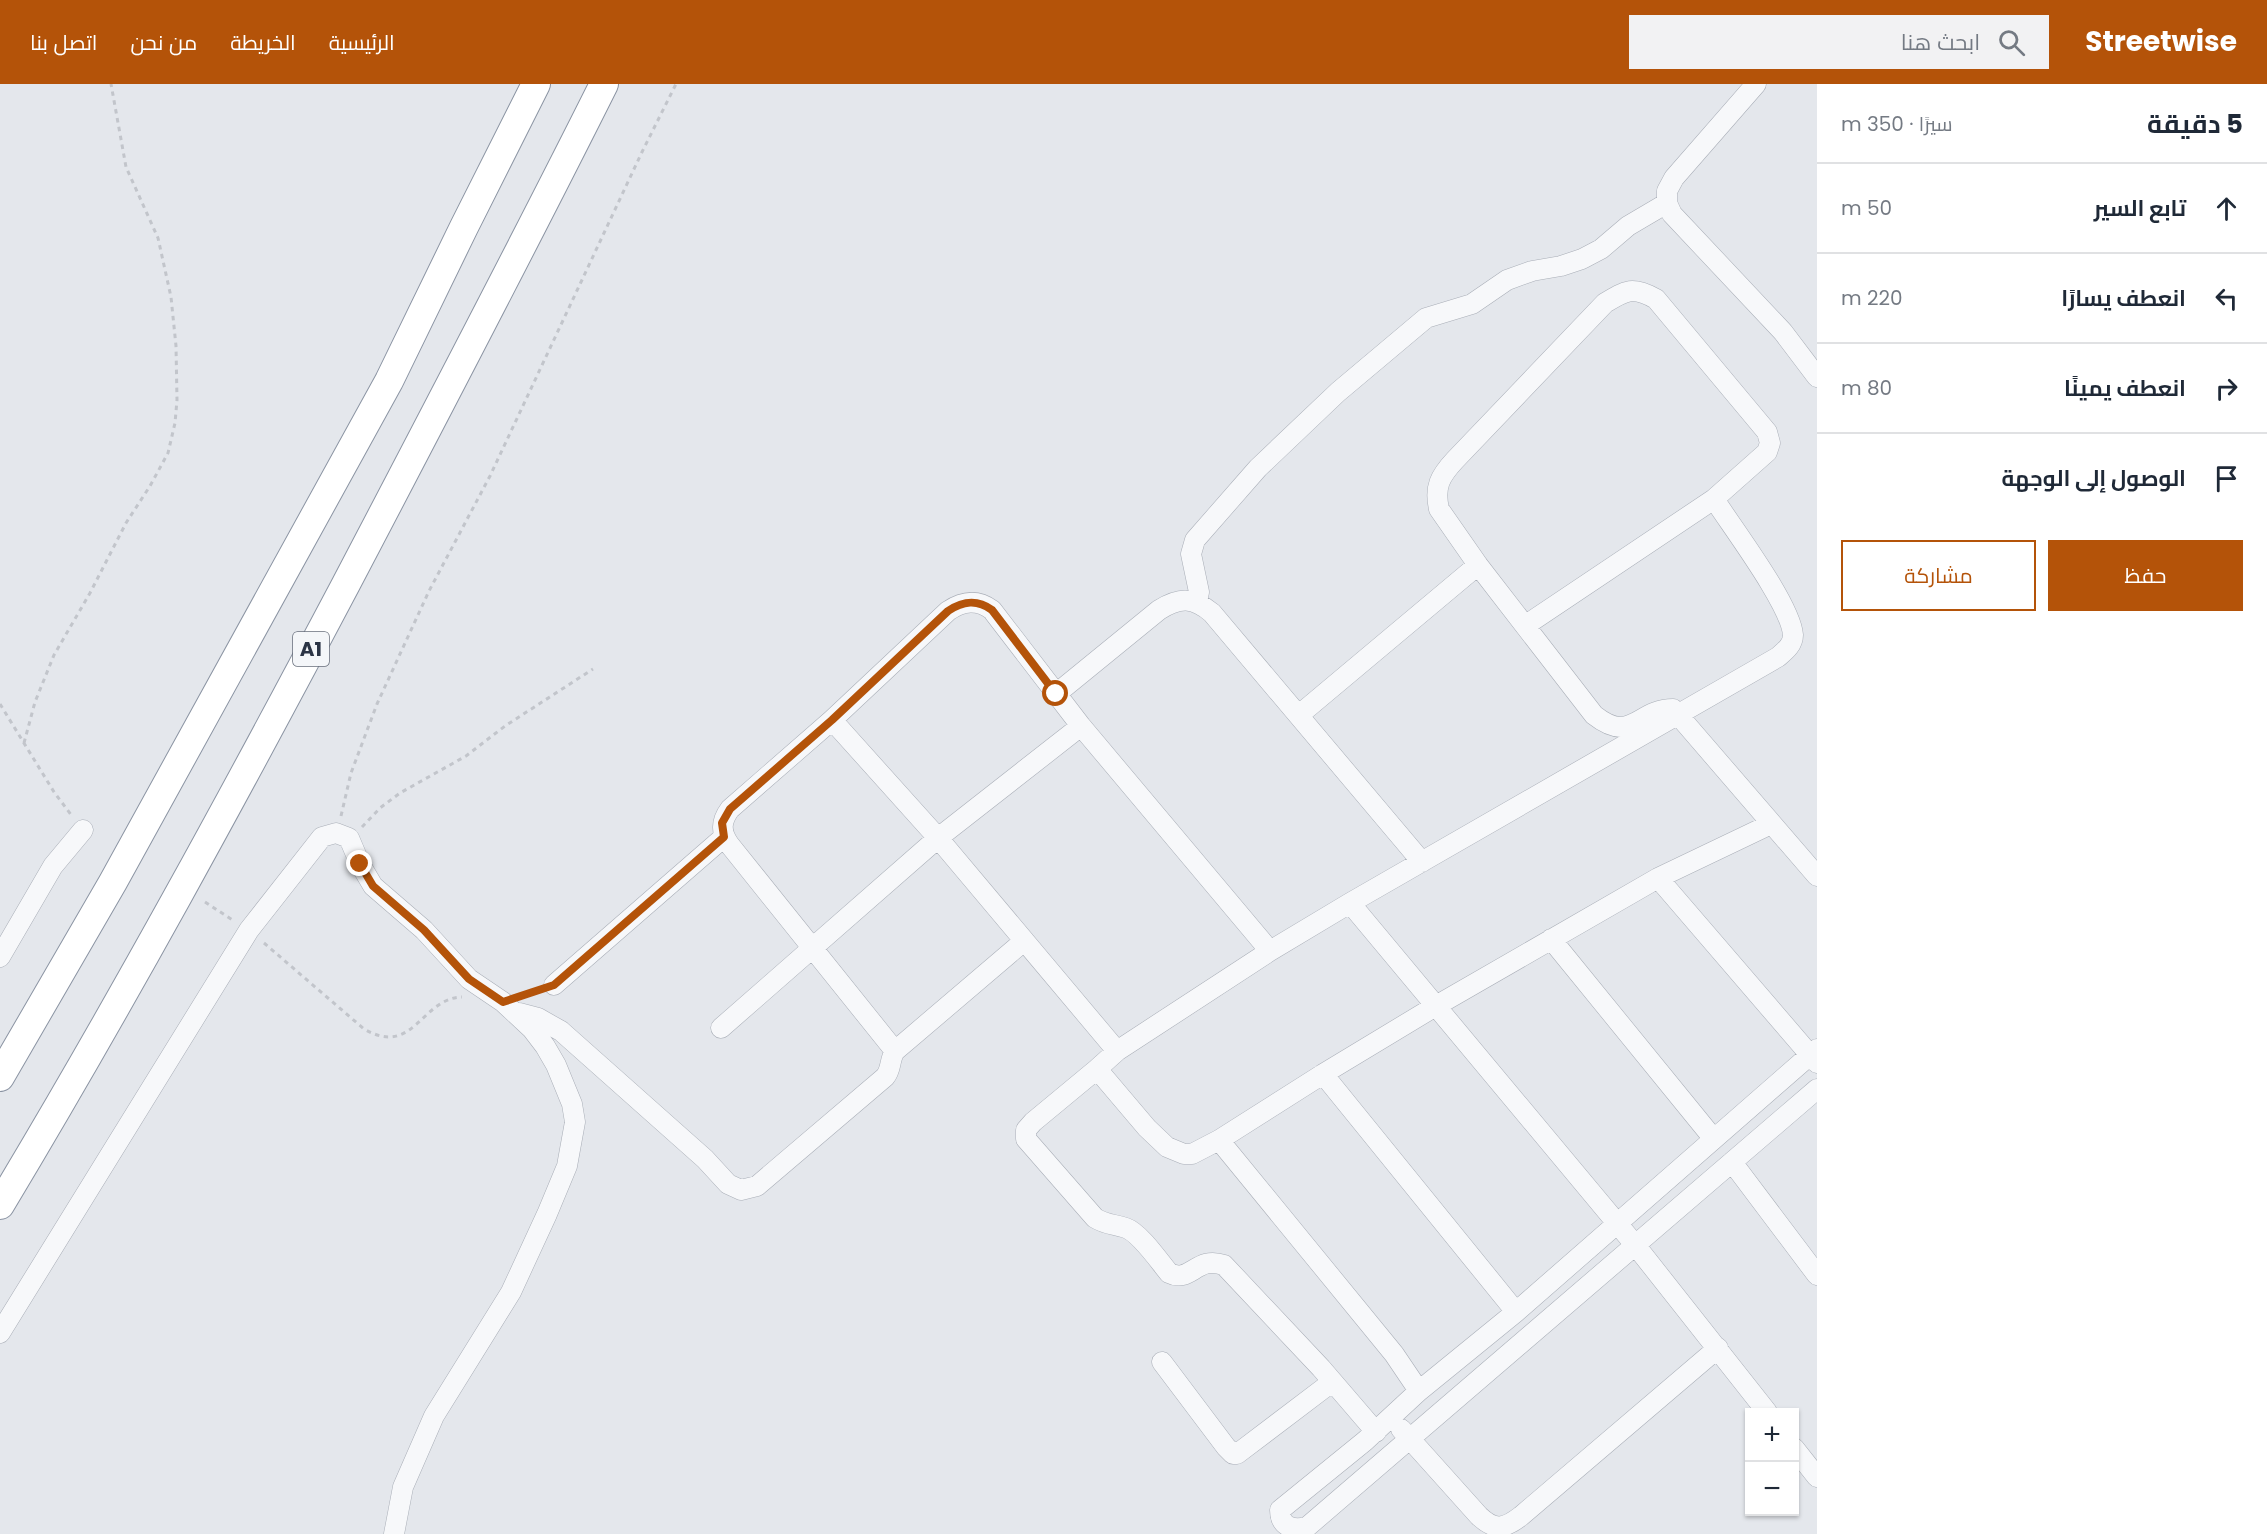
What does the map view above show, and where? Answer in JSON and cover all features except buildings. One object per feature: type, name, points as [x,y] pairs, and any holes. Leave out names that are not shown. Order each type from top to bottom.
[{"type":"highway","points":[[0,1077],[113,882],[389,381],[536,84]]},
{"type":"highway","name":"A1","points":[[0,1204],[219,824],[505,282],[604,84]]},
{"type":"street","points":[[1756,84],[1674,177],[1667,191],[1667,203],[1683,227],[1782,332],[1817,377]]},
{"type":"street","points":[[1197,602],[1199,592],[1191,554],[1195,540],[1258,468],[1338,392],[1408,332],[1426,318],[1472,304],[1507,280],[1532,271],[1561,266],[1582,259],[1601,249],[1628,226],[1667,203]]},
{"type":"street","points":[[1526,625],[1714,499],[1767,453],[1770,443],[1767,432],[1656,299],[1643,291],[1631,290],[1605,303],[1444,472],[1437,485],[1436,498],[1439,509],[1478,565],[1594,715],[1616,728],[1630,726],[1648,714],[1673,709],[1817,876]]},
{"type":"street","points":[[1376,1432],[1224,1265],[1214,1262],[1203,1264],[1186,1275],[1176,1277],[1169,1273],[1135,1233],[1126,1228],[1105,1224],[1095,1218],[1026,1139],[1026,1130],[1117,1051],[1270,951],[1778,657],[1790,646],[1793,636],[1783,605],[1714,499]]},
{"type":"street","points":[[1299,715],[1478,565]]},
{"type":"street","points":[[1056,694],[1168,605],[1186,600],[1197,602],[1212,614],[1422,862]]},
{"type":"street","points":[[895,1051],[724,837],[722,823],[730,809],[832,720],[957,605],[970,602],[983,603],[992,610],[1081,726],[1270,951]]},
{"type":"street","points":[[832,720],[938,838],[1117,1051]]},
{"type":"street","points":[[721,1028],[938,838],[1081,726]]},
{"type":"street","points":[[1097,1069],[1147,1128],[1167,1147],[1184,1154],[1192,1154],[1219,1140],[1323,1074],[1551,939],[1658,878],[1770,824]]},
{"type":"street","points":[[0,957],[53,866],[83,830]]},
{"type":"street","points":[[0,1333],[249,930],[322,837],[343,836],[373,886],[424,930],[469,979],[509,1008],[545,1046],[556,1065],[572,1104],[575,1122],[567,1166],[511,1292],[434,1416],[414,1460],[403,1487],[394,1534]]},
{"type":"street","points":[[554,985],[724,837]]},
{"type":"street","points":[[1658,878],[1815,1055],[1713,1138],[1516,1312],[1419,1391],[1376,1432],[1280,1510],[1280,1516],[1289,1527],[1296,1530],[1307,1527],[1817,1089]]},
{"type":"street","points":[[1350,903],[1434,1007],[1636,1246],[1763,1408]]},
{"type":"street","points":[[1551,939],[1713,1138]]},
{"type":"street","points":[[509,1008],[529,1014],[561,1031],[705,1159],[728,1184],[741,1190],[757,1186],[885,1077],[895,1051],[1024,941]]},
{"type":"street","points":[[556,1065],[585,1062],[591,1059]]},
{"type":"street","points":[[1323,1074],[1516,1312]]},
{"type":"street","points":[[1219,1140],[1394,1354],[1419,1391]]},
{"type":"street","points":[[1732,1162],[1817,1275]]},
{"type":"street","points":[[1391,1418],[1479,1516],[1488,1525],[1498,1528],[1511,1524],[1521,1516],[1718,1348]]},
{"type":"street","points":[[1162,1362],[1233,1454],[1237,1454],[1332,1382]]},
{"type":"street","points":[[1799,1454],[1817,1477]]},
{"type":"street","points":[[1317,1481],[1334,1502]]},
{"type":"path","points":[[24,743],[35,702],[54,655],[90,593],[126,522],[168,453],[175,423],[176,346],[171,297],[158,238],[126,167],[111,84]]},
{"type":"path","points":[[343,836],[351,773],[376,704],[429,591],[490,476],[676,84]]},
{"type":"path","points":[[343,836],[400,793],[466,756],[505,726],[593,669]]},
{"type":"path","points":[[0,704],[54,792],[83,830]]},
{"type":"path","points":[[206,903],[249,930],[364,1029],[375,1035],[399,1036],[412,1029],[442,1001],[466,997]]},
{"type":"path","points":[[509,1008],[554,985]]},
{"type":"route","points":[[360,864],[373,886],[424,930],[469,979],[503,1002],[513,1000],[554,985],[724,837],[722,823],[730,809],[832,720],[957,605],[970,602],[983,603],[992,610],[1056,694]]}]
